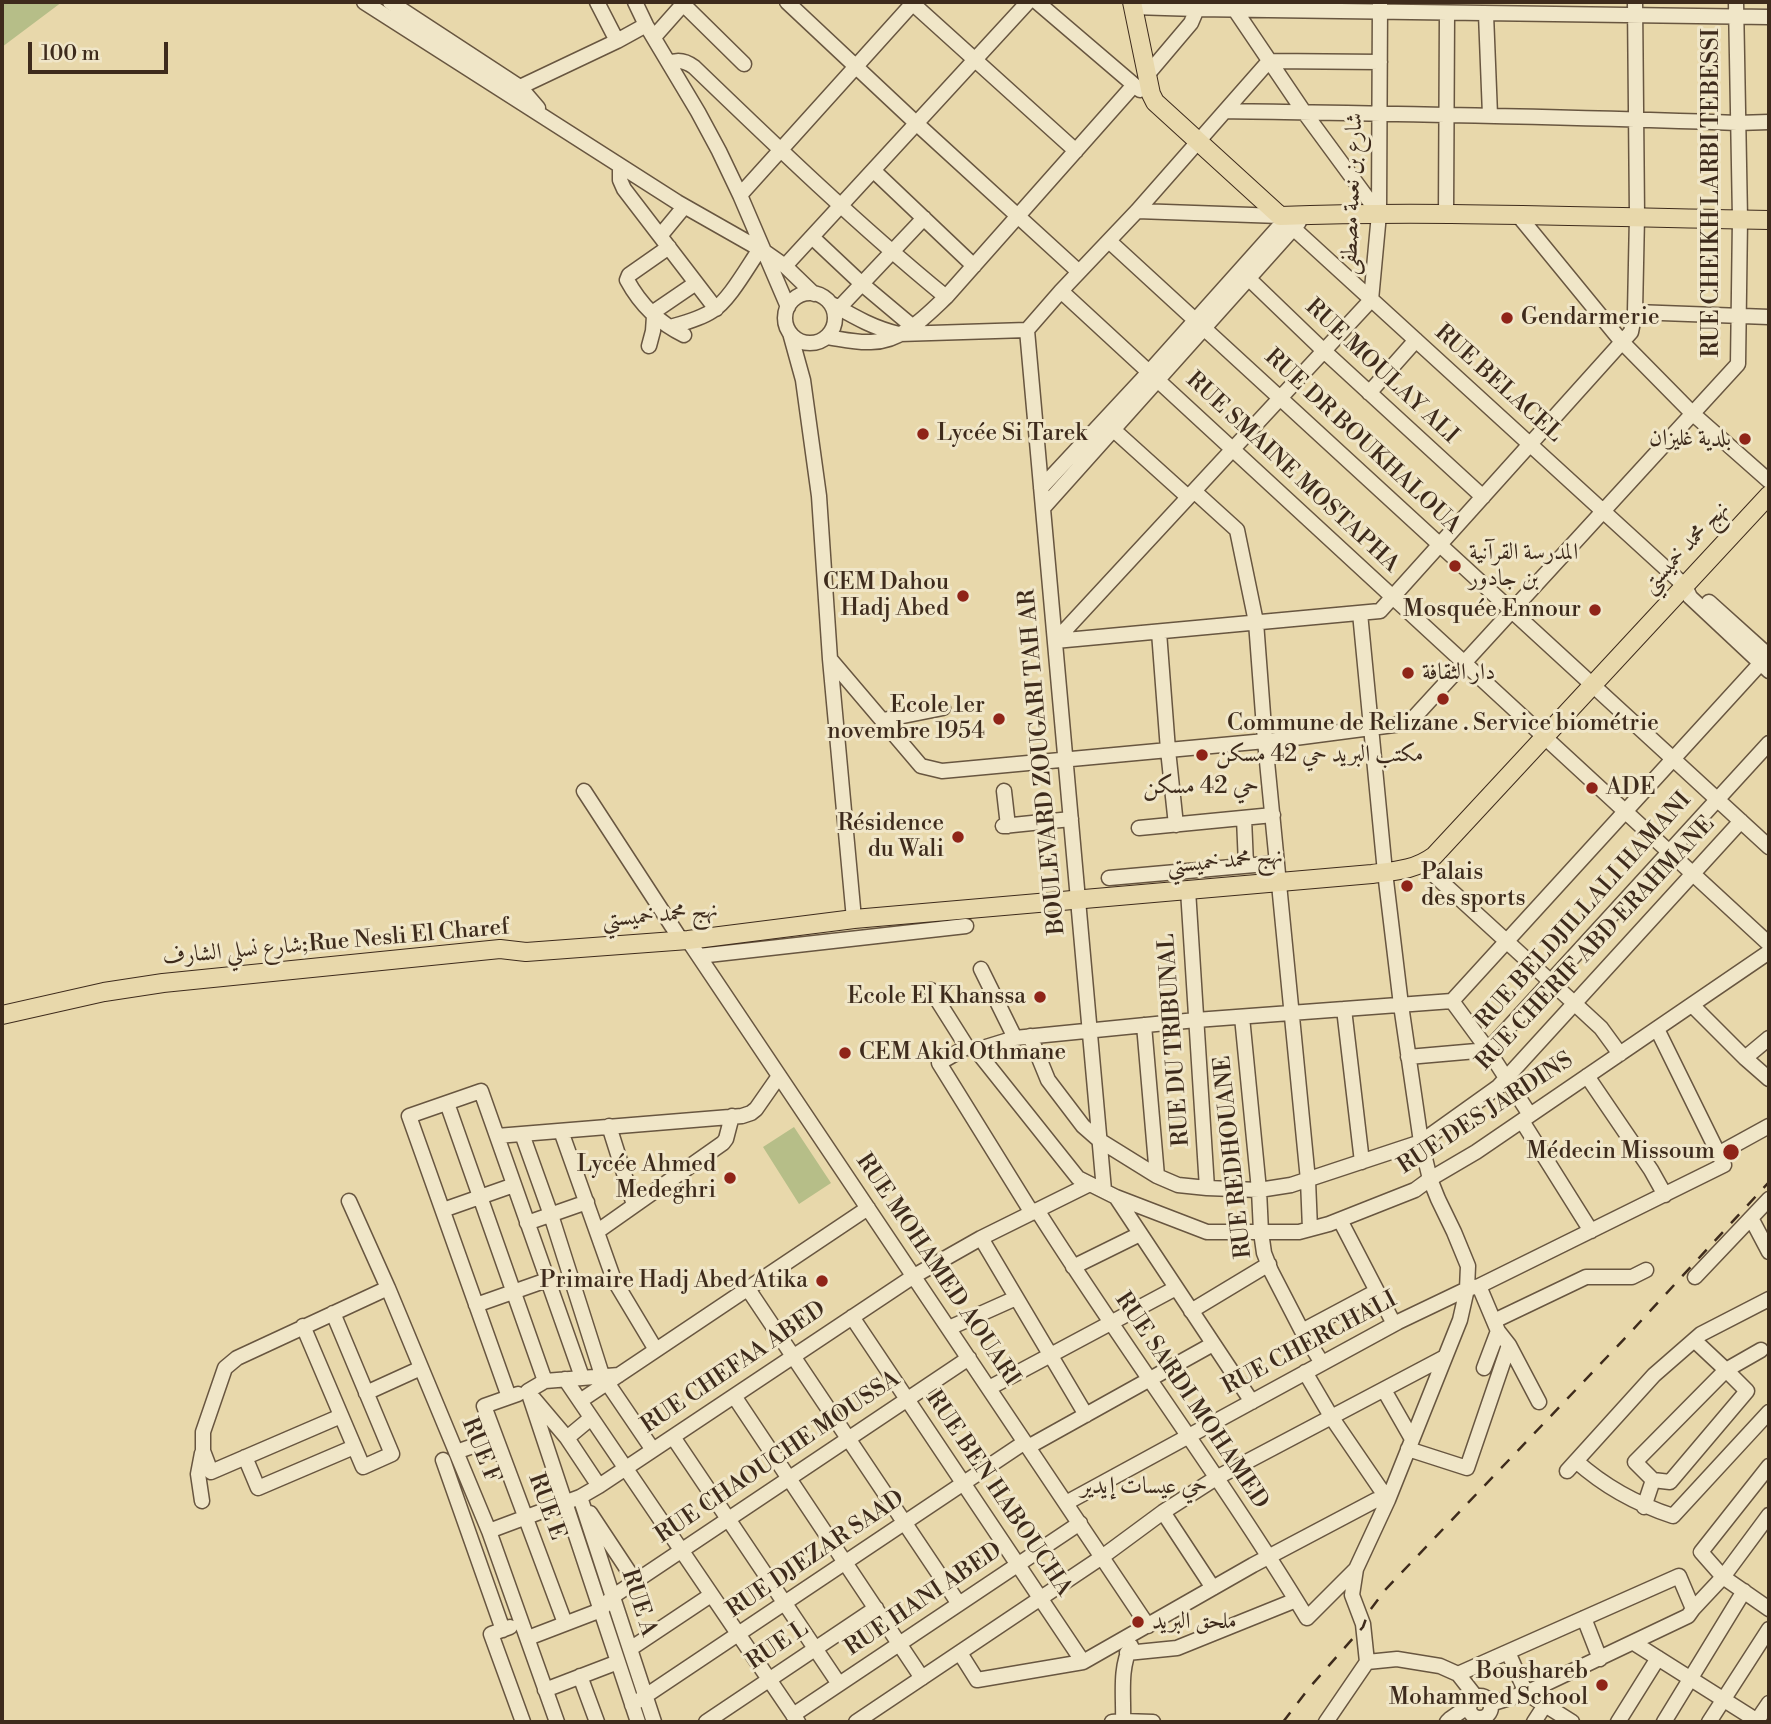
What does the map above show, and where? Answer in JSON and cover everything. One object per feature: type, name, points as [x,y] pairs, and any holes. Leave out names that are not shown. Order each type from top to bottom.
[{"type":"main road","points":[[1133,4],[1141,80],[1155,103],[1198,143],[1291,220],[1379,214],[1769,220]]},
{"type":"main road","name":"نهج محمد خميستي","points":[[526,952],[685,940],[853,919],[1410,869],[1434,856],[1769,495]]},
{"type":"main road","name":"شارع نسلي الشارف;Rue Nesli El Charef","points":[[2,1015],[104,992],[163,983],[500,949],[526,952]]},
{"type":"main road","name":"شارع نسلي الشارف;Rue Nesli El Charef","points":[[2,1026],[74,1008],[129,999],[500,959],[526,952]]},
{"type":"street","points":[[364,2],[684,207],[762,250],[814,293],[864,323],[899,334],[1027,330],[1137,211],[1269,61],[1380,62]]},
{"type":"street","points":[[390,2],[520,87],[548,120]]},
{"type":"street","points":[[597,2],[617,41]]},
{"type":"street","points":[[635,2],[708,131],[740,194],[788,307]]},
{"type":"street","points":[[787,2],[1079,272]]},
{"type":"street","points":[[740,194],[913,2],[1076,151]]},
{"type":"street","points":[[785,267],[1028,2]]},
{"type":"street","points":[[1037,2],[1141,80]]},
{"type":"street","points":[[520,87],[617,41],[650,31],[684,3],[744,64]]},
{"type":"street","points":[[1133,4],[1198,9],[1233,6],[1380,7],[1447,13],[1479,10],[1736,9],[1769,17]]},
{"type":"street","points":[[1233,6],[1304,112],[1379,214]]},
{"type":"street","name":"شارع بن نعمة مصطفى","points":[[1055,641],[1371,300],[1379,214],[1380,7]]},
{"type":"street","points":[[1055,641],[1380,611],[1393,597],[1631,332],[1635,312],[1637,216],[1635,8]]},
{"type":"street","points":[[827,337],[870,342],[890,339],[921,321],[946,297],[1141,80],[1191,23],[1198,9]]},
{"type":"street","name":"RUE CHEIKH LARBI TEBESSI","points":[[830,659],[921,766],[942,771],[1265,741],[1409,723],[1738,364],[1740,219],[1736,9]]},
{"type":"street","points":[[1479,10],[1490,116]]},
{"type":"street","points":[[1446,215],[1447,13]]},
{"type":"street","points":[[669,63],[679,61],[690,64],[892,253],[946,297]]},
{"type":"street","points":[[1226,111],[1769,122]]},
{"type":"street","points":[[620,166],[620,180],[624,189],[716,309]]},
{"type":"street","points":[[874,171],[974,266]]},
{"type":"street","points":[[684,207],[664,241],[627,278],[653,314],[684,335]]},
{"type":"street","points":[[1137,211],[1291,220]]},
{"type":"street","points":[[1518,215],[1622,342],[1692,413],[1769,481]]},
{"type":"street","points":[[835,306],[862,284],[924,218]]},
{"type":"street","points":[[1043,508],[1109,425],[1245,275],[1291,220]]},
{"type":"street","name":"RUE BELACEL","points":[[1291,220],[1371,300],[1685,586],[1690,597],[1767,660]]},
{"type":"street","points":[[812,237],[912,326]]},
{"type":"street","name":"RUE DR BOUKHALOUA","points":[[1109,241],[1769,847]]},
{"type":"street","points":[[670,327],[705,316],[716,309],[762,250]]},
{"type":"street","name":"RUE MOULAY ALI","points":[[1245,275],[1483,497]]},
{"type":"street","points":[[653,314],[696,283]]},
{"type":"street","name":"RUE SMAINE MOSTAPHA","points":[[1061,291],[1769,944]]},
{"type":"street","points":[[814,293],[799,296],[788,307],[785,319],[803,380],[819,496],[853,919]]},
{"type":"street","points":[[790,333],[798,340],[808,343],[827,337],[835,324],[835,306]]},
{"type":"street","points":[[1635,312],[1769,317]]},
{"type":"street","points":[[649,346],[653,331],[653,314]]},
{"type":"street","name":"BOULEVARD ZOUGARI TAH AR","points":[[1027,330],[1103,1190]]},
{"type":"street","points":[[1369,393],[1416,340]]},
{"type":"street","points":[[803,380],[808,343]]},
{"type":"street","points":[[1041,488],[1109,425]]},
{"type":"street","points":[[1109,425],[1237,530],[1256,622],[1308,1180],[1310,1229]]},
{"type":"street","points":[[1364,648],[1371,625],[1380,617],[1391,612],[1415,616]]},
{"type":"street","points":[[1360,613],[1385,872],[1421,1142],[1430,1179],[1468,1266],[1473,1288],[1509,1345],[1539,1402]]},
{"type":"street","points":[[1159,632],[1176,824]]},
{"type":"street","points":[[972,1049],[1015,1038],[1144,1025],[1452,1001],[1767,660]]},
{"type":"street","points":[[883,720],[943,708]]},
{"type":"street","name":"RUE BELDJILLALI HAMANI","points":[[1408,1057],[1488,1051],[1769,743]]},
{"type":"street","name":"RUE MOHAMED AOUARI","points":[[584,791],[685,940],[699,956],[1080,1523],[1143,1629]]},
{"type":"street","points":[[1004,792],[1006,826],[1071,819]]},
{"type":"street","points":[[1139,828],[1273,815]]},
{"type":"street","points":[[1244,818],[1247,866]]},
{"type":"street","name":"RUE CHERIF ABD ERAHMANE","points":[[1030,1037],[1048,1080],[1083,1126],[1099,1140],[1157,1176],[1178,1185],[1259,1191],[1308,1180],[1421,1142],[1498,1087],[1741,821]]},
{"type":"street","points":[[1109,878],[1277,863]]},
{"type":"street","points":[[1423,864],[1601,1028],[1620,1054]]},
{"type":"street","name":"RUE DU TRIBUNAL","points":[[1188,890],[1208,1188]]},
{"type":"street","points":[[699,956],[966,926]]},
{"type":"street","name":"RUE DES JARDINS","points":[[930,990],[972,1049],[1078,1178],[1207,1232],[1298,1232],[1340,1220],[1415,1190],[1476,1152],[1769,952]]},
{"type":"street","points":[[981,968],[1015,1038]]},
{"type":"street","points":[[1452,1001],[1506,1078],[1591,1231]]},
{"type":"street","points":[[1692,1005],[1769,1079]]},
{"type":"street","points":[[1344,1009],[1362,1162]]},
{"type":"street","name":"RUE REDHOUANE","points":[[1242,1017],[1264,1253],[1302,1331],[1322,1363]]},
{"type":"street","points":[[1144,1025],[1157,1176]]},
{"type":"street","points":[[1657,1029],[1721,1160]]},
{"type":"street","points":[[1745,1058],[1769,1038]]},
{"type":"street","name":"RUE SARDI MOHAMED","points":[[972,1049],[939,1063],[1034,1211],[1269,1556],[1307,1618],[1356,1569]]},
{"type":"street","points":[[497,1136],[743,1116],[755,1109],[779,1076]]},
{"type":"street","points":[[1587,1076],[1665,1195]]},
{"type":"street","points":[[582,1377],[481,1091],[409,1116],[509,1397],[528,1391],[545,1381],[610,1377]]},
{"type":"street","points":[[447,1103],[545,1381]]},
{"type":"street","points":[[598,1231],[723,1143],[732,1116]]},
{"type":"street","points":[[609,1126],[634,1205]]},
{"type":"street","name":"RUE CHERCHALI","points":[[1066,1503],[1394,1324],[1665,1195],[1769,1126]]},
{"type":"street","points":[[561,1131],[614,1280],[656,1350]]},
{"type":"street","points":[[522,1134],[610,1377],[653,1450]]},
{"type":"street","points":[[443,1210],[514,1185]]},
{"type":"street","points":[[1103,1190],[1140,1234],[1252,1402]]},
{"type":"street","name":"RUE CHEFAA ABED","points":[[489,1531],[580,1497],[599,1486],[914,1276],[981,1238],[1034,1211],[1103,1190]]},
{"type":"street","points":[[1695,1277],[1769,1199]]},
{"type":"street","name":"RUE F","points":[[349,1201],[489,1531],[557,1722]]},
{"type":"street","points":[[527,1223],[587,1202]]},
{"type":"street","points":[[580,1401],[610,1377],[656,1350],[868,1208]]},
{"type":"street","points":[[1751,1218],[1769,1252]]},
{"type":"street","points":[[1340,1220],[1394,1324]]},
{"type":"street","points":[[1073,1267],[1140,1234]]},
{"type":"street","points":[[981,1238],[1086,1415]]},
{"type":"street","points":[[1191,1311],[1269,1264]]},
{"type":"street","points":[[1485,1368],[1496,1326],[1586,1277],[1632,1277],[1646,1270]]},
{"type":"street","points":[[476,1305],[547,1280]]},
{"type":"street","points":[[202,1501],[198,1474],[203,1451],[203,1433],[225,1368],[237,1358],[388,1288]]},
{"type":"street","points":[[989,1388],[1176,1288]]},
{"type":"street","points":[[1326,1722],[1367,1662],[1363,1624],[1352,1595],[1356,1569],[1388,1500],[1473,1288]]},
{"type":"street","points":[[748,1289],[959,1604]]},
{"type":"street","points":[[1302,1331],[1377,1291]]},
{"type":"street","points":[[948,1328],[1017,1298]]},
{"type":"street","points":[[1769,1299],[1701,1334],[1654,1375],[1571,1466],[1644,1507],[1673,1516],[1769,1412]]},
{"type":"street","points":[[303,1326],[363,1467],[392,1454],[332,1313]]},
{"type":"street","name":"RUE BEN HABOUCHA","points":[[852,1317],[1083,1662]]},
{"type":"street","points":[[1694,1340],[1726,1370],[1747,1391],[1671,1482],[1653,1480],[1635,1462],[1726,1370],[1761,1350]]},
{"type":"street","name":"RUE DJEZAR SAAD","points":[[632,1705],[963,1483],[1027,1444],[1086,1415],[1213,1344]]},
{"type":"street","points":[[1384,1390],[1410,1444],[1467,1468],[1509,1345]]},
{"type":"street","points":[[856,1722],[1216,1478],[1445,1357]]},
{"type":"street","name":"RUE CHAOUCHE MOUSSA","points":[[601,1610],[612,1597],[635,1581],[969,1358]]},
{"type":"street","points":[[366,1393],[421,1368]]},
{"type":"street","points":[[1306,1372],[1332,1418],[1388,1500]]},
{"type":"street","points":[[565,1379],[795,1719]]},
{"type":"street","points":[[528,1391],[567,1438],[599,1486]]},
{"type":"street","points":[[528,1391],[638,1722]]},
{"type":"street","points":[[734,1396],[922,1678]]},
{"type":"street","name":"RUE E","points":[[509,1397],[484,1406],[565,1623]]},
{"type":"street","points":[[203,1451],[211,1472],[341,1416]]},
{"type":"street","points":[[567,1438],[591,1418]]},
{"type":"street","points":[[673,1437],[839,1684]]},
{"type":"street","points":[[456,1452],[496,1438]]},
{"type":"street","points":[[245,1457],[258,1488],[354,1447]]},
{"type":"street","points":[[443,1460],[503,1629]]},
{"type":"street","points":[[1769,1466],[1701,1552],[1723,1577],[1769,1609]]},
{"type":"street","points":[[1644,1507],[1653,1480]]},
{"type":"street","points":[[580,1497],[635,1581]]},
{"type":"street","name":"RUE A","points":[[580,1497],[654,1722]]},
{"type":"street","points":[[960,1653],[977,1680],[1083,1662],[1269,1556],[1376,1500],[1388,1500]]},
{"type":"street","points":[[1163,1512],[1213,1588]]},
{"type":"street","points":[[1490,1704],[1526,1693],[1688,1616],[1723,1577],[1769,1514]]},
{"type":"street","name":"RUE HANI ABED","points":[[795,1719],[839,1684],[1080,1523]]},
{"type":"street","points":[[1458,1674],[1679,1576],[1693,1609]]},
{"type":"street","points":[[1664,1722],[1744,1591]]},
{"type":"street","points":[[545,1690],[617,1659],[711,1595]]},
{"type":"street","points":[[1127,1653],[1177,1648],[1296,1600]]},
{"type":"street","name":"RUE L","points":[[706,1722],[876,1608]]},
{"type":"street","points":[[528,1637],[601,1610]]},
{"type":"street","points":[[1584,1618],[1600,1658]]},
{"type":"street","points":[[522,1623],[491,1634],[523,1722]]},
{"type":"street","points":[[1143,1629],[1127,1653],[1120,1722],[1153,1722]]},
{"type":"street","points":[[1709,1722],[1769,1629]]},
{"type":"street","points":[[1634,1643],[1757,1722],[1769,1703]]},
{"type":"street","points":[[1508,1652],[1526,1693],[1572,1722]]},
{"type":"street","points":[[1618,1722],[1658,1658]]},
{"type":"street","points":[[1367,1662],[1397,1659],[1440,1666],[1458,1674],[1473,1701],[1473,1715],[1483,1720],[1490,1711],[1490,1704],[1483,1697],[1473,1701],[1447,1722]]},
{"type":"street","points":[[580,1676],[597,1722]]},
{"type":"street","points":[[1534,1722],[1545,1705]]},
{"type":"green space","points":[[2,2],[62,2],[2,47]]},
{"type":"green space","points":[[794,1127],[831,1183],[799,1204],[763,1147]]},
{"type":"railway","points":[[1283,1722],[1363,1627],[1368,1613],[1385,1590],[1628,1335],[1769,1182]]},
{"type":"place","name":"Gendarmerie","points":[[1507,318]]},
{"type":"place","name":"Lycée Si Tarek","points":[[923,434]]},
{"type":"place","name":"بلدية غليزان","points":[[1745,439]]},
{"type":"place","name":"المدرسة القرآنية بن جادور","points":[[1455,566]]},
{"type":"place","name":"CEM Dahou Hadj Abed","points":[[963,596]]},
{"type":"place","name":"Mosquée Ennour","points":[[1595,610]]},
{"type":"place","name":"دار الثقافة","points":[[1408,673]]},
{"type":"place","name":"Commune de Relizane . Service biométrie","points":[[1443,699]]},
{"type":"place","name":"Ecole 1er novembre 1954","points":[[999,719]]},
{"type":"place","name":"مكتب البريد حي 42 مسكن","points":[[1202,755]]},
{"type":"place","name":"ADE","points":[[1592,788]]},
{"type":"place","name":"Résidence du Wali","points":[[958,837]]},
{"type":"place","name":"Palais des sports","points":[[1407,886]]},
{"type":"place","name":"Ecole El Khanssa","points":[[1040,997]]},
{"type":"place","name":"CEM Akid Othmane","points":[[845,1053]]},
{"type":"place","name":"Médecin Missoum","points":[[1731,1152]]},
{"type":"place","name":"Lycée Ahmed Medeghri","points":[[730,1178]]},
{"type":"place","name":"Primaire Hadj Abed Atika","points":[[822,1281]]},
{"type":"place","name":"ملحق البريد","points":[[1138,1622]]},
{"type":"place","name":"Boushareb Mohammed School","points":[[1602,1685]]},
{"type":"district","name":"حي 42 مسكن","points":[[1201,787]]},
{"type":"district","name":"حي عيسات إيدير","points":[[1144,1487]]}]
